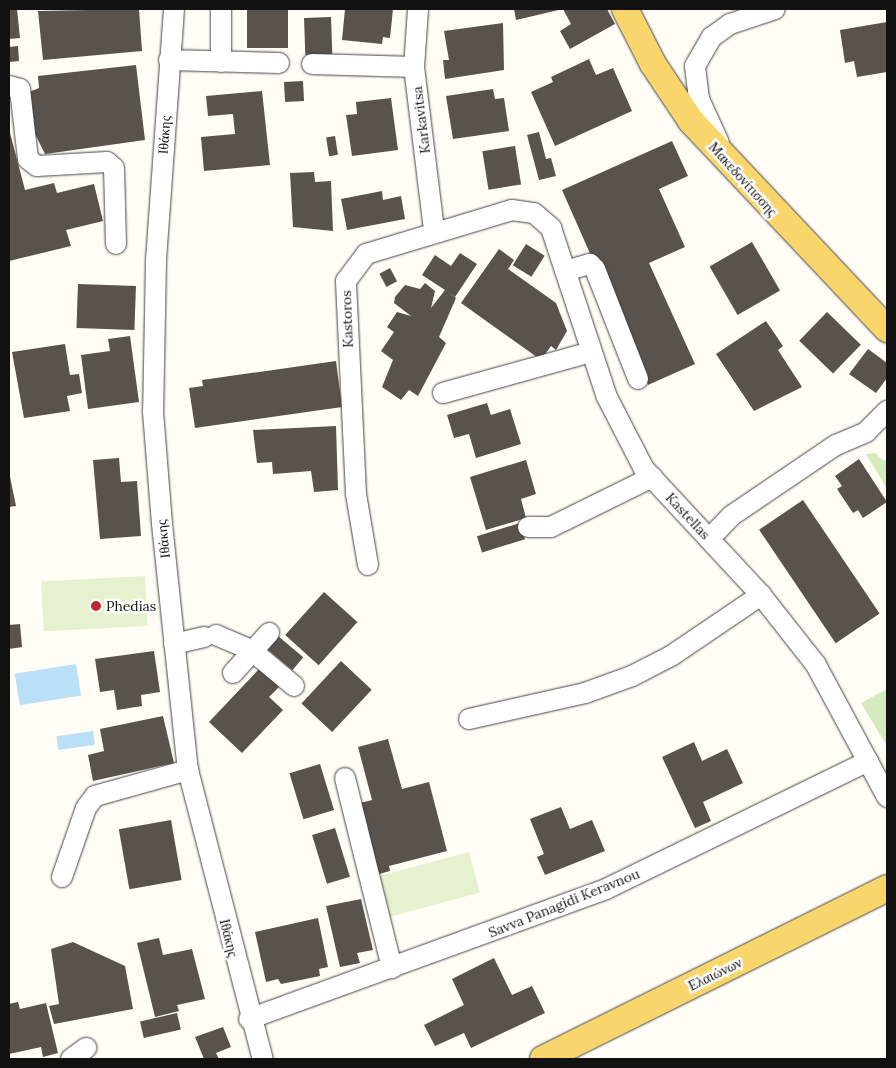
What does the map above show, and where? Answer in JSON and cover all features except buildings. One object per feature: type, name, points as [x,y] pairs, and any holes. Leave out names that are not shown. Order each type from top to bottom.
[{"type":"main road","name":"Μακεδονίτισσης","points":[[626,9],[667,87],[729,163],[887,329]]},
{"type":"main road","name":"Ελαιώνων","points":[[543,1059],[572,1053],[887,888]]},
{"type":"street","name":"Ιθάκης","points":[[174,9],[156,260],[153,412],[174,644],[188,770],[249,1019],[263,1059]]},
{"type":"street","points":[[221,9],[221,62]]},
{"type":"street","name":"Karkavitsa","points":[[418,9],[414,67],[434,230]]},
{"type":"street","points":[[729,163],[699,99],[695,66],[718,32],[775,9]]},
{"type":"street","points":[[169,60],[279,63]]},
{"type":"street","points":[[312,64],[414,67]]},
{"type":"street","points":[[9,86],[20,89],[28,159],[37,166],[107,162],[114,168],[116,244]]},
{"type":"street","name":"Kastoros","points":[[368,565],[356,494],[346,281],[366,254],[434,230],[512,210],[534,213]]},
{"type":"street","name":"Kastellas","points":[[534,213],[551,228],[591,352],[608,397],[652,477],[760,595],[816,665],[887,797]]},
{"type":"street","points":[[565,271],[590,264],[595,269],[638,379]]},
{"type":"street","points":[[443,394],[591,352]]},
{"type":"street","points":[[709,539],[731,516],[836,445],[866,432],[887,411]]},
{"type":"street","points":[[528,527],[551,527],[652,477]]},
{"type":"street","points":[[469,719],[585,693],[632,676],[671,656],[760,595]]},
{"type":"street","points":[[233,673],[251,650],[269,633]]},
{"type":"street","points":[[174,644],[210,636],[251,650],[294,686]]},
{"type":"street","name":"Savva Panagidi Keravnou","points":[[249,1019],[604,890],[868,761]]},
{"type":"street","points":[[62,877],[86,808],[95,796],[188,770]]},
{"type":"street","points":[[345,778],[392,968]]},
{"type":"green space","points":[[875,453],[884,461],[887,458],[887,489],[866,454]]},
{"type":"green space","name":"Phedias","points":[[145,576],[148,626],[44,631],[41,581]]},
{"type":"green space","points":[[887,689],[887,746],[861,703]]},
{"type":"green space","points":[[469,852],[480,893],[390,917],[379,876]]},
{"type":"water","points":[[76,664],[81,696],[20,705],[15,674]]},
{"type":"water","points":[[93,731],[95,745],[58,750],[56,736]]},
{"type":"place","name":"Phedias","points":[[96,606]]}]
